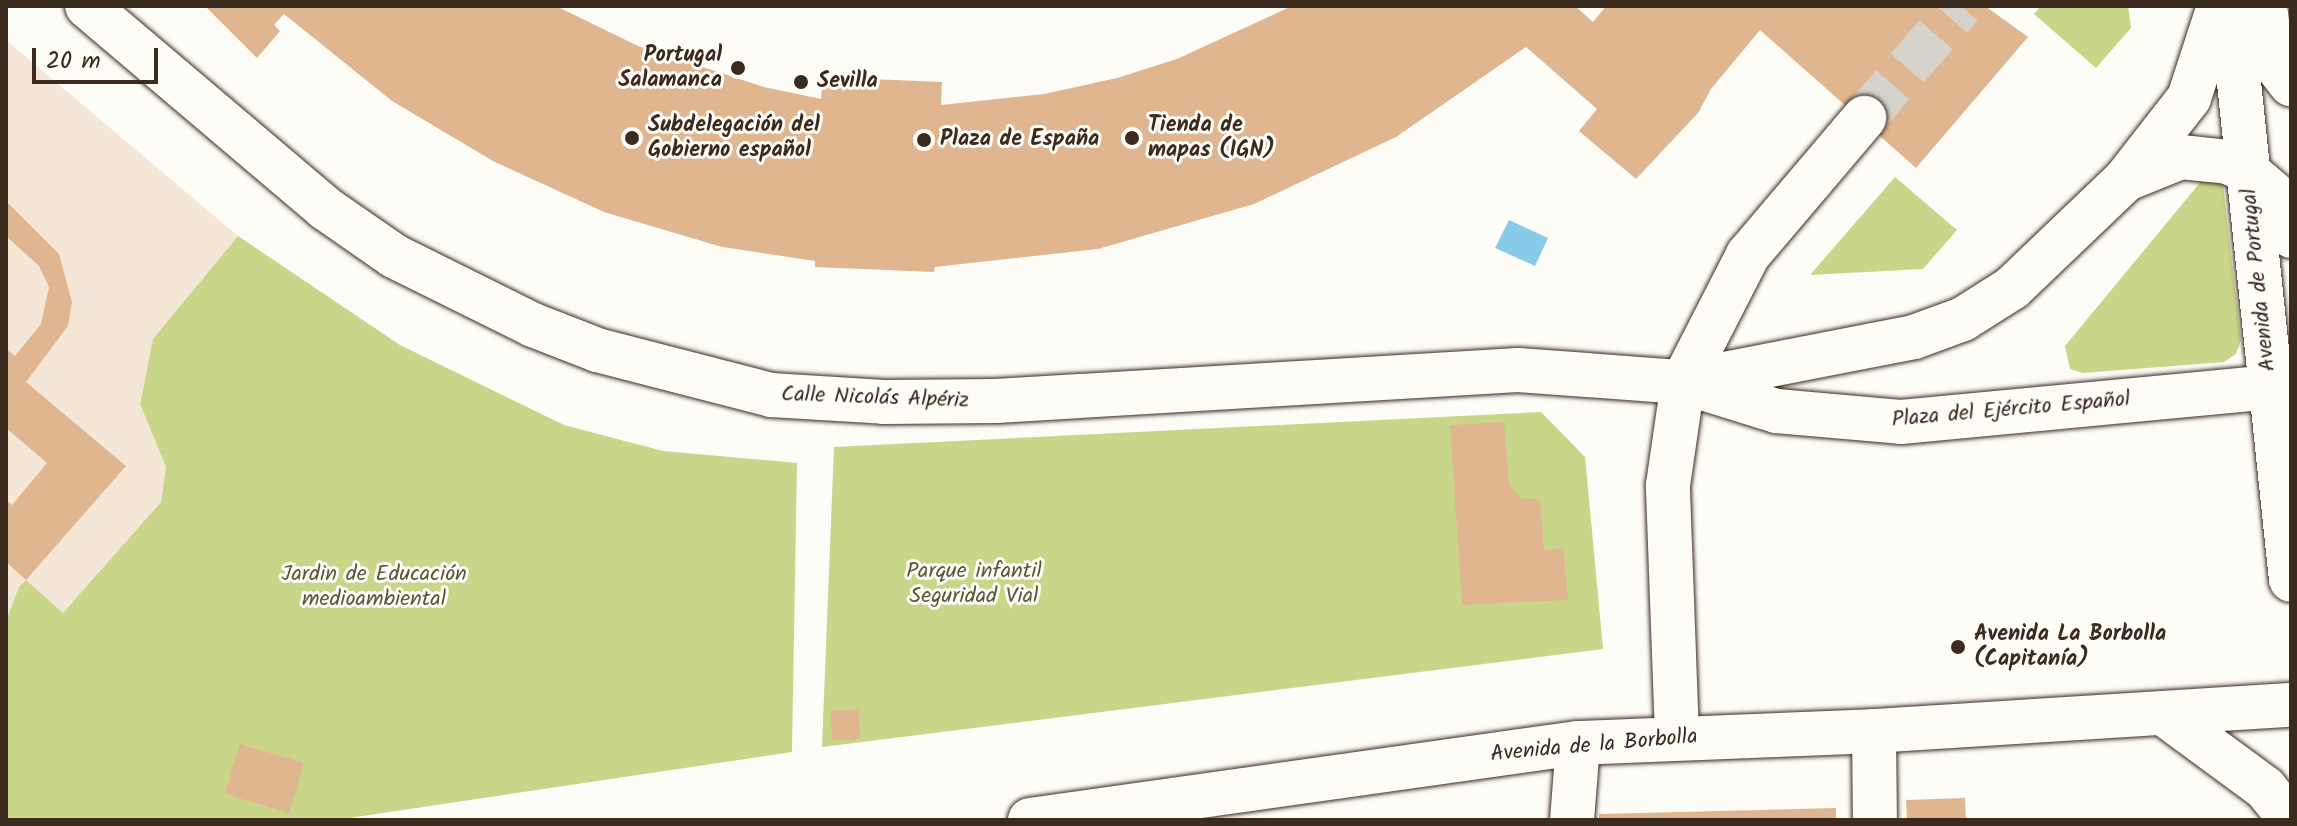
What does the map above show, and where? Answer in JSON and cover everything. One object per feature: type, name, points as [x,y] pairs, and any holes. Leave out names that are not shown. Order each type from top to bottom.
[{"type":"street","name":"Calle Nicolás Alpériz","points":[[87,6],[314,199],[394,256],[533,325],[656,369],[722,385],[771,395],[884,402],[996,401],[1518,370],[1683,382]]},
{"type":"street","points":[[1683,382],[1867,349],[1963,319],[2012,288],[2125,180],[2189,98],[2219,6]]},
{"type":"street","name":"Avenida de Portugal","points":[[2231,6],[2291,580]]},
{"type":"street","points":[[2265,6],[2272,60],[2291,84]]},
{"type":"street","points":[[1677,736],[1668,485],[1683,382],[1748,255],[1864,118]]},
{"type":"street","points":[[2125,180],[2181,157],[2228,162],[2247,171]]},
{"type":"street","name":"Avenida de Portugal","points":[[2247,171],[2288,206],[2291,236]]},
{"type":"street","name":"Plaza del Ejército Español","points":[[1683,382],[1776,411],[1901,422],[2271,387]]},
{"type":"street","name":"Avenida de la Borbolla","points":[[1030,820],[1578,743],[1677,736],[1874,731],[2291,705]]},
{"type":"street","points":[[2163,713],[2265,788],[2291,820]]},
{"type":"street","points":[[1874,731],[1875,820]]},
{"type":"street","points":[[1572,820],[1578,743]]},
{"type":"shaded area","points":[[6,40],[238,236],[153,340],[140,404],[166,467],[161,502],[63,614],[6,621]]},
{"type":"green space","points":[[2041,6],[2128,6],[2131,28],[2096,68],[2034,14]]},
{"type":"green space","points":[[1895,177],[1957,230],[1923,269],[1810,275]]},
{"type":"green space","points":[[2217,178],[2223,184],[2241,340],[2236,354],[2224,362],[2083,373],[2070,369],[2065,346],[2203,179]]},
{"type":"green space","name":"Jardin de Educación medioambiental","points":[[238,236],[400,345],[564,425],[663,451],[797,463],[792,752],[336,820],[6,820],[6,621],[19,587],[26,580],[63,613],[161,502],[166,467],[140,404],[153,339]]},
{"type":"green space","name":"Parque infantil Seguridad Vial","points":[[1541,412],[1585,457],[1603,649],[822,747],[834,447]]},
{"type":"water","points":[[1509,220],[1548,238],[1535,266],[1495,248]]},
{"type":"building","name":"Plaza de España","points":[[205,6],[556,6],[638,46],[764,87],[821,99],[823,77],[942,82],[941,105],[1044,94],[1117,78],[1177,59],[1292,6],[1575,6],[1593,22],[1606,6],[1985,6],[2028,37],[1916,168],[1760,30],[1711,89],[1698,113],[1636,179],[1579,131],[1597,109],[1526,47],[1396,137],[1254,204],[1098,249],[935,267],[934,272],[815,267],[815,261],[722,247],[604,212],[493,161],[392,101],[284,14],[274,25],[280,31],[257,58]]},
{"type":"building","points":[[6,201],[59,254],[72,302],[68,326],[26,382],[126,466],[26,580],[6,562],[6,500],[12,505],[47,463],[6,428],[6,349],[15,356],[41,324],[49,287],[39,266],[6,236]]},
{"type":"building","points":[[1504,422],[1509,485],[1522,499],[1540,499],[1544,550],[1563,548],[1568,600],[1462,605],[1450,425]]},
{"type":"building","points":[[859,709],[860,739],[832,740],[831,711]]},
{"type":"building","points":[[240,744],[304,763],[289,813],[225,794]]},
{"type":"building","points":[[1965,798],[1966,820],[1907,820],[1906,800]]},
{"type":"building","points":[[1836,808],[1836,820],[1599,820],[1599,814]]},
{"type":"tunnel","points":[[1864,118],[1961,6]]},
{"type":"place","name":"Portugal Salamanca","points":[[738,68]]},
{"type":"place","name":"Sevilla","points":[[801,82]]},
{"type":"place","name":"Subdelegación del Gobierno español","points":[[632,138]]},
{"type":"place","name":"Tienda de mapas (IGN)","points":[[1132,138]]},
{"type":"place","name":"Plaza de España","points":[[924,140]]},
{"type":"place","name":"Avenida La Borbolla (Capitanía)","points":[[1958,647]]}]
